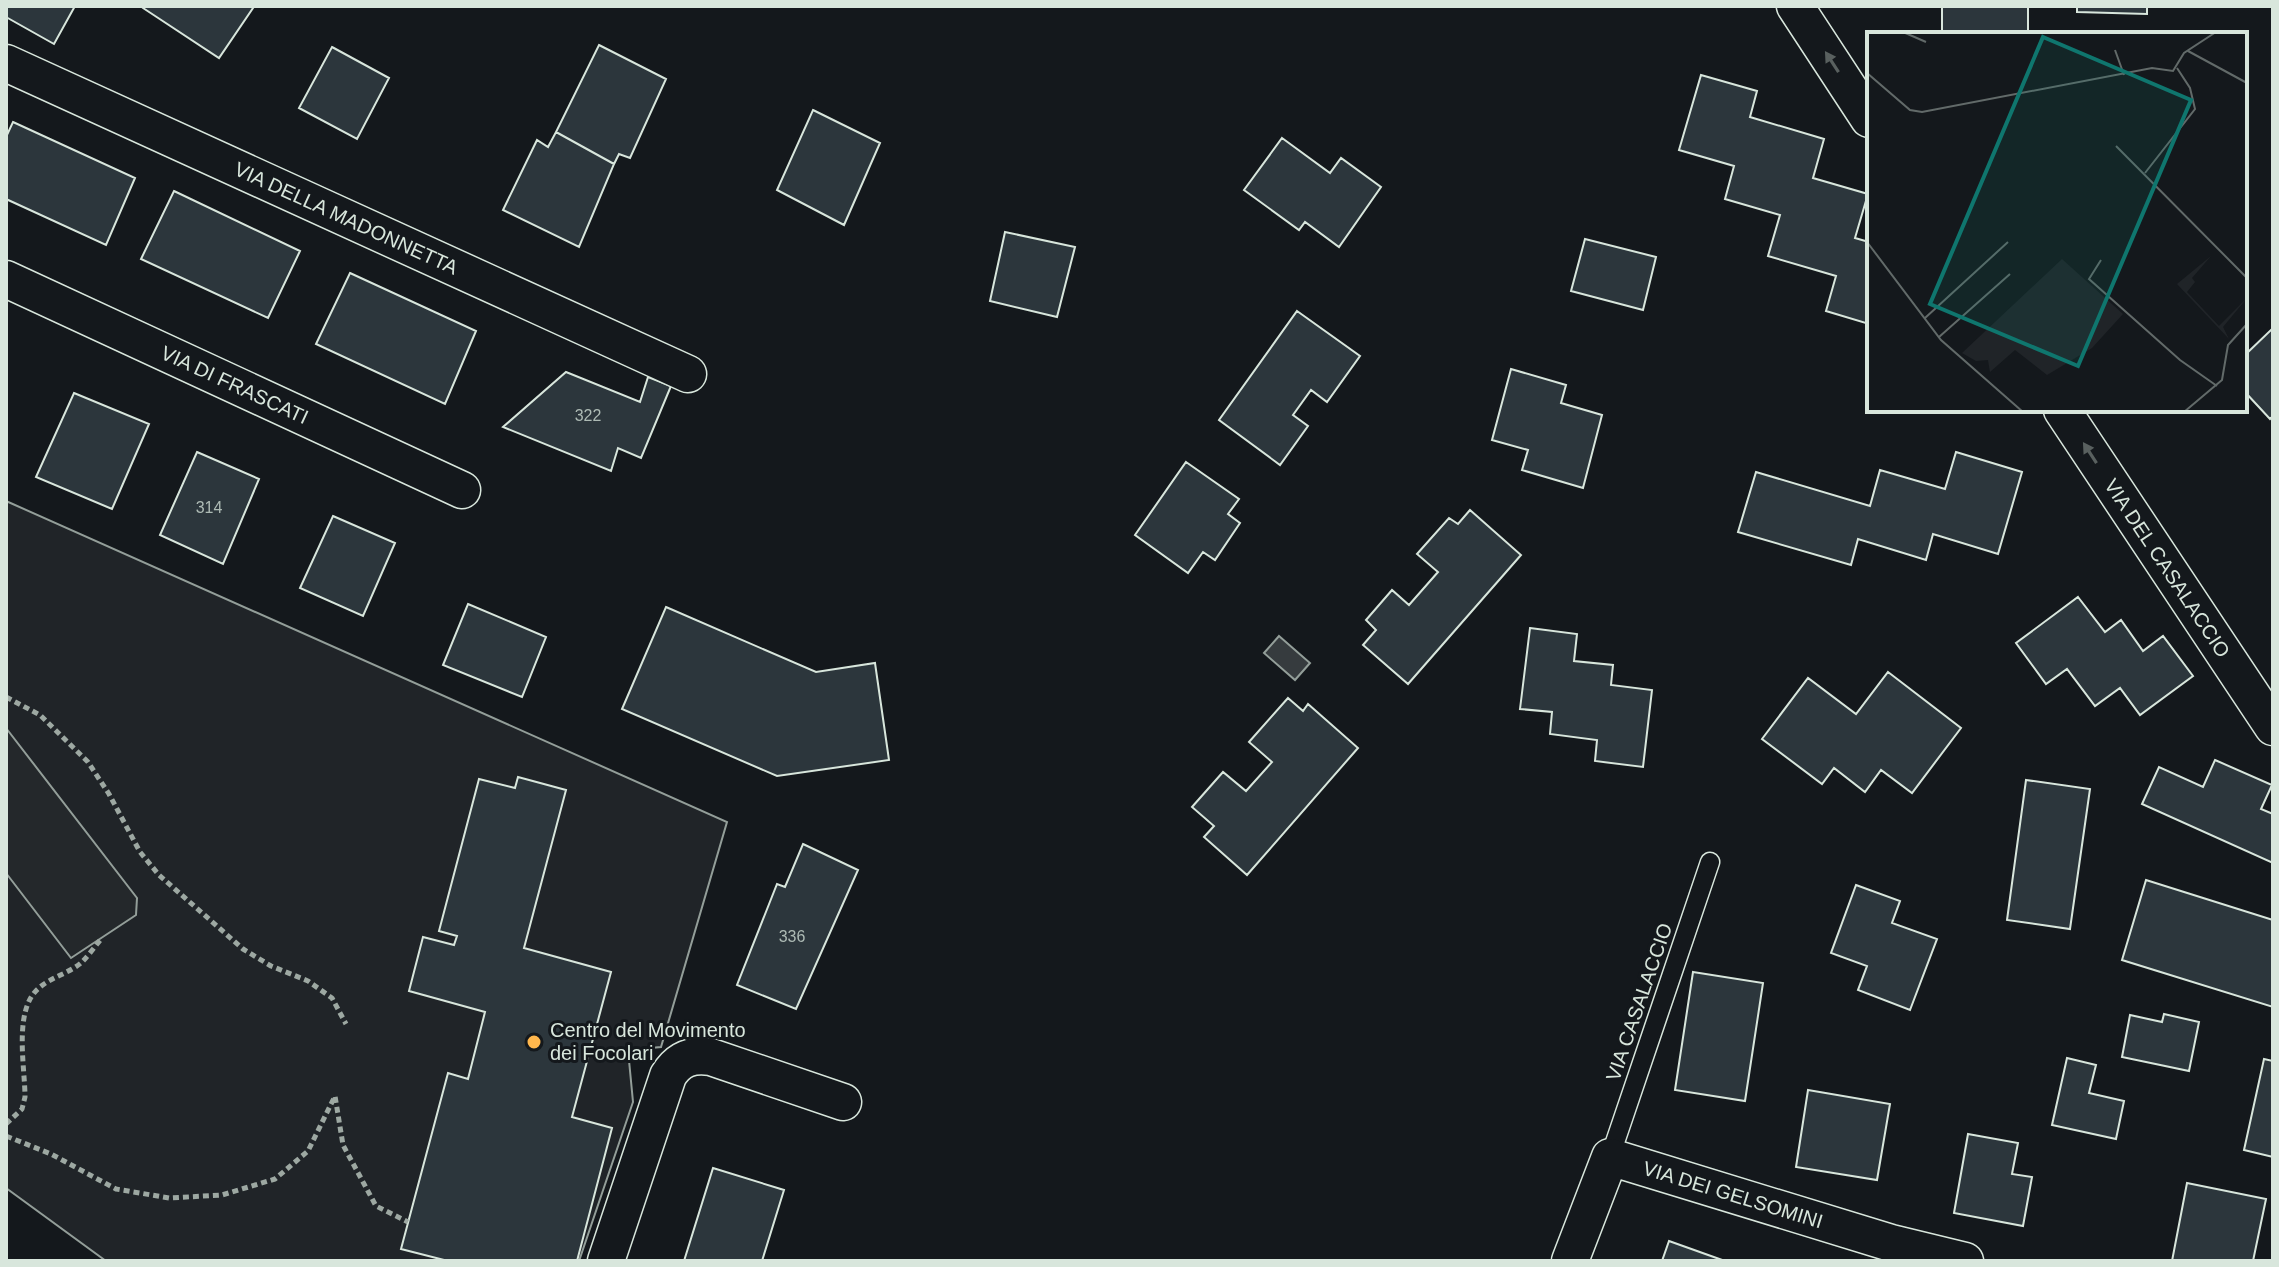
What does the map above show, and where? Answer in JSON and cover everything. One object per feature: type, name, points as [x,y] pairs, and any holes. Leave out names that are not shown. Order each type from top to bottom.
[{"type":"street","points":[[1795,6],[1867,116]]},
{"type":"street","name":"VIA DELLA MADONNETTA","points":[[6,63],[688,374]]},
{"type":"street","name":"VIA DI FRASCATI","points":[[6,279],[462,490]]},
{"type":"street","name":"VIA DEL CASALACCIO","points":[[2063,412],[2268,707]]},
{"type":"street","points":[[606,1261],[668,1076],[681,1060],[696,1056],[711,1057],[843,1102]]},
{"type":"street","points":[[1570,1261],[1610,1157]]},
{"type":"street","name":"VIA DEI GELSOMINI","points":[[1610,1157],[1891,1243],[1965,1261]]},
{"type":"lane","name":"VIA CASALACCIO","points":[[1610,1157],[1710,862]]},
{"type":"path","points":[[6,697],[40,715],[88,762],[140,852],[159,875],[243,949],[271,966],[308,981],[332,998],[346,1024]]},
{"type":"path","points":[[6,1124],[22,1109],[25,1097],[23,1022],[31,996],[41,986],[81,963],[102,938]]},
{"type":"path","points":[[6,1136],[51,1154],[116,1189],[169,1198],[222,1195],[275,1179],[308,1151],[335,1096],[343,1145],[376,1206],[408,1222]]},
{"type":"shaded area","points":[[6,501],[727,822],[661,1047],[628,1050],[633,1102],[579,1261],[106,1261],[6,1188]]},
{"type":"shaded area","points":[[1279,636],[1310,663],[1295,680],[1264,653]]},
{"type":"shaded area","points":[[6,728],[137,898],[136,915],[71,958],[6,873]]},
{"type":"building","points":[[6,6],[75,6],[54,44],[6,17]]},
{"type":"building","points":[[144,6],[250,6],[253,8],[219,58]]},
{"type":"building","points":[[1942,6],[2028,6],[2028,32],[1942,32]]},
{"type":"building","points":[[2077,6],[2147,6],[2147,14],[2077,12]]},
{"type":"building","points":[[599,45],[666,79],[630,158],[619,154],[614,164],[556,132]]},
{"type":"building","points":[[332,47],[389,78],[357,139],[299,108]]},
{"type":"building","points":[[1701,75],[1757,91],[1750,117],[1824,139],[1813,178],[1867,194],[1855,238],[1867,241],[1867,323],[1826,311],[1836,276],[1768,256],[1780,215],[1725,199],[1734,166],[1679,150]]},
{"type":"building","points":[[813,110],[880,143],[844,225],[777,190]]},
{"type":"building","points":[[13,122],[135,178],[106,245],[6,199],[6,137]]},
{"type":"building","points":[[556,132],[614,164],[579,247],[503,210],[537,140],[548,147]]},
{"type":"building","points":[[1282,138],[1330,173],[1341,158],[1381,187],[1339,247],[1305,222],[1299,230],[1244,190]]},
{"type":"building","points":[[174,191],[300,251],[268,318],[141,259]]},
{"type":"building","points":[[1005,232],[1075,247],[1057,317],[990,301]]},
{"type":"building","points":[[1585,239],[1656,257],[1643,310],[1571,291]]},
{"type":"building","points":[[350,273],[476,331],[445,404],[316,344]]},
{"type":"building","points":[[1297,311],[1360,356],[1327,402],[1311,390],[1293,415],[1308,426],[1280,465],[1219,420]]},
{"type":"building","points":[[2273,328],[2273,416],[2270,419],[2247,394],[2247,353]]},
{"type":"building","points":[[1511,369],[1566,385],[1561,403],[1602,415],[1583,488],[1522,470],[1528,450],[1492,440]]},
{"type":"building","points":[[566,372],[640,402],[648,377],[671,386],[641,458],[618,448],[611,471],[503,427]]},
{"type":"building","points":[[74,393],[149,424],[112,509],[36,477]]},
{"type":"building","points":[[197,452],[259,479],[223,564],[160,535]]},
{"type":"building","points":[[1956,452],[2022,472],[1998,554],[1933,534],[1926,560],[1858,539],[1851,565],[1738,532],[1756,472],[1870,506],[1880,470],[1945,489]]},
{"type":"building","points":[[1186,462],[1239,499],[1228,514],[1240,523],[1215,560],[1203,552],[1188,573],[1135,535]]},
{"type":"building","points":[[1470,510],[1521,555],[1408,684],[1363,645],[1376,630],[1366,620],[1392,590],[1409,605],[1438,572],[1417,554],[1449,518],[1458,524]]},
{"type":"building","points":[[333,516],[395,543],[363,616],[300,588]]},
{"type":"building","points":[[2078,597],[2105,632],[2121,620],[2143,651],[2163,636],[2193,676],[2140,715],[2120,688],[2095,706],[2067,669],[2046,684],[2016,643]]},
{"type":"building","points":[[468,604],[546,637],[522,697],[443,665]]},
{"type":"building","points":[[666,607],[816,672],[875,663],[889,760],[777,776],[622,709]]},
{"type":"building","points":[[1530,628],[1577,634],[1574,661],[1613,665],[1611,685],[1652,690],[1643,767],[1595,761],[1597,740],[1550,734],[1552,712],[1520,709]]},
{"type":"building","points":[[1888,672],[1961,728],[1912,793],[1881,770],[1865,792],[1834,768],[1822,784],[1762,739],[1808,678],[1856,714]]},
{"type":"building","points":[[1288,698],[1303,711],[1308,704],[1358,748],[1247,875],[1204,837],[1214,826],[1192,807],[1223,772],[1246,791],[1272,762],[1249,742]]},
{"type":"building","points":[[2215,760],[2272,785],[2261,809],[2273,814],[2273,863],[2142,804],[2159,767],[2203,787]]},
{"type":"building","name":"Centro del Movimento dei Focolari","points":[[518,777],[566,790],[524,948],[611,972],[572,1117],[612,1128],[577,1261],[448,1261],[401,1249],[448,1073],[468,1079],[485,1012],[409,991],[423,937],[454,945],[457,936],[439,931],[479,779],[515,788]]},
{"type":"building","points":[[2026,780],[2090,789],[2070,929],[2007,920]]},
{"type":"building","points":[[803,844],[858,870],[796,1009],[737,985],[777,884],[785,887]]},
{"type":"building","points":[[2146,880],[2273,920],[2273,1007],[2122,960]]},
{"type":"building","points":[[1856,885],[1900,901],[1892,923],[1937,939],[1910,1010],[1858,990],[1867,966],[1831,953]]},
{"type":"building","points":[[1693,972],[1763,983],[1745,1101],[1675,1090]]},
{"type":"building","points":[[2164,1014],[2199,1022],[2189,1071],[2122,1057],[2130,1015],[2162,1022]]},
{"type":"building","points":[[2067,1058],[2096,1065],[2089,1093],[2124,1101],[2116,1139],[2052,1125]]},
{"type":"building","points":[[2264,1059],[2273,1061],[2273,1157],[2244,1150]]},
{"type":"building","points":[[1808,1090],[1890,1104],[1877,1180],[1796,1167]]},
{"type":"building","points":[[1968,1134],[2018,1143],[2012,1174],[2032,1177],[2023,1226],[1954,1213]]},
{"type":"building","points":[[713,1168],[784,1190],[762,1261],[684,1261]]},
{"type":"building","points":[[2187,1183],[2266,1199],[2253,1261],[2172,1261]]},
{"type":"building","points":[[1669,1241],[1725,1261],[1662,1261]]},
{"type":"place","name":"Centro del Movimento dei Focolari","points":[[534,1042]]}]
